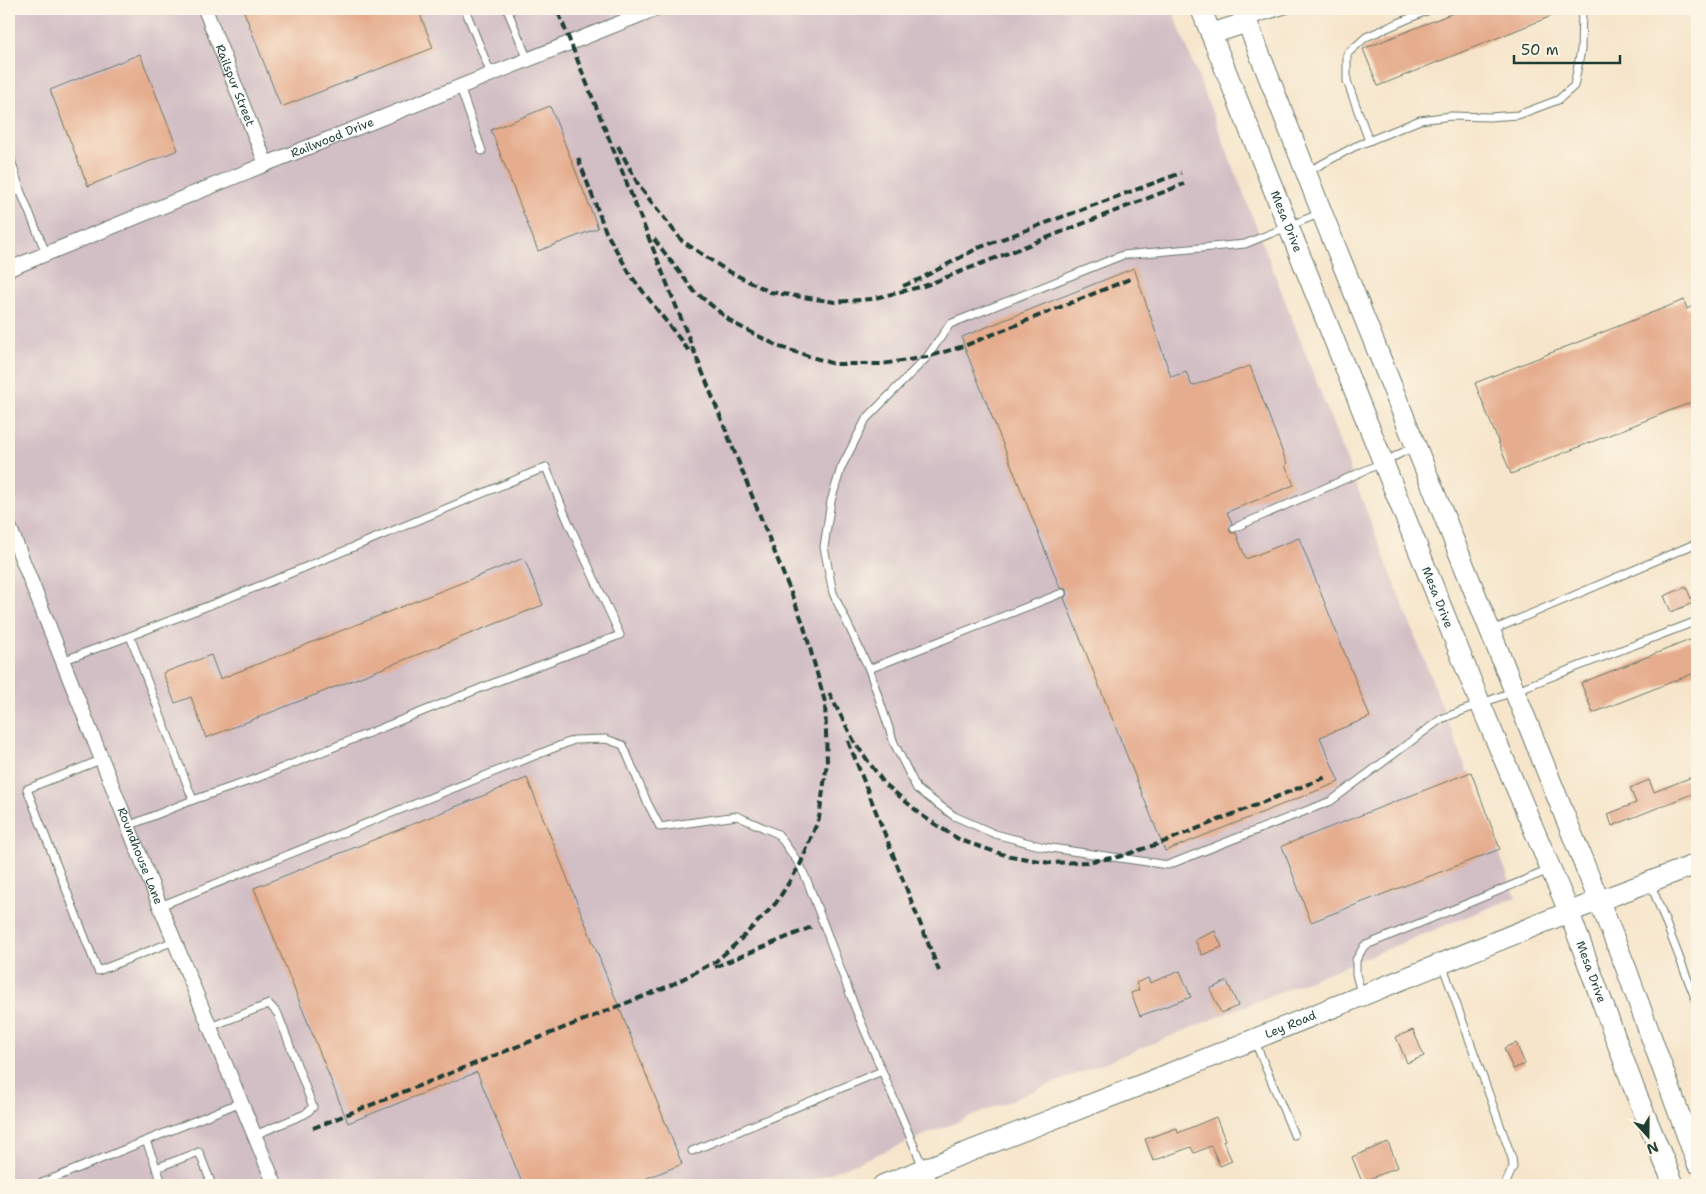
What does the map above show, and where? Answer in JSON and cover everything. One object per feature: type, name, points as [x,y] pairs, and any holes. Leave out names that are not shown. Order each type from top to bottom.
[{"type":"main road","name":"Mesa Drive","points":[[1201,9],[1480,703],[1569,912],[1636,1091],[1674,1185]]},
{"type":"main road","points":[[1211,34],[1245,15],[1306,173],[1513,691],[1600,901],[1697,1163]]},
{"type":"main road","name":"Ley Road","points":[[883,1185],[927,1177],[1254,1039],[1569,912],[1697,864]]},
{"type":"main road","points":[[1636,1091],[1666,1080]]},
{"type":"street","name":"Railspur Street","points":[[204,9],[266,164]]},
{"type":"street","name":"Railwood Drive","points":[[9,269],[655,9]]},
{"type":"street","name":"Roundhouse Lane","points":[[9,526],[174,941],[275,1185]]},
{"type":"lane","points":[[465,9],[491,74]]},
{"type":"lane","points":[[507,9],[528,60]]},
{"type":"lane","points":[[1245,15],[1290,9]]},
{"type":"lane","points":[[1369,141],[1347,81],[1347,54],[1366,36],[1430,9]]},
{"type":"lane","points":[[1306,173],[1354,147],[1420,120],[1451,116],[1489,117],[1518,115],[1558,100],[1574,86],[1581,50],[1582,9]]},
{"type":"lane","points":[[460,87],[482,151]]},
{"type":"lane","points":[[9,153],[20,190],[46,253]]},
{"type":"lane","points":[[9,195],[20,190]]},
{"type":"lane","points":[[1322,213],[1245,244],[1123,255],[950,324],[927,357],[866,419],[842,468],[831,502],[824,546],[833,594],[869,669],[894,743],[917,789],[954,816],[995,834],[1044,847],[1168,865],[1331,801],[1441,719],[1697,621]]},
{"type":"lane","points":[[1234,528],[1416,446]]},
{"type":"lane","points":[[62,660],[130,636],[266,583],[546,467],[566,517],[620,635],[501,680],[252,780],[193,800],[128,826]]},
{"type":"lane","points":[[1490,631],[1697,543]]},
{"type":"lane","points":[[869,669],[1062,593]]},
{"type":"lane","points":[[130,636],[193,800]]},
{"type":"lane","points":[[160,906],[574,740],[606,739],[623,745],[647,802],[660,827],[737,816],[778,834],[800,865],[856,1010],[927,1177]]},
{"type":"lane","points":[[103,759],[27,789],[98,971],[174,941]]},
{"type":"lane","points":[[1362,996],[1356,974],[1356,960],[1364,946],[1551,870]]},
{"type":"lane","points":[[1650,882],[1697,1004]]},
{"type":"lane","points":[[1442,964],[1512,1158],[1513,1167],[1505,1185]]},
{"type":"lane","points":[[210,1027],[269,1004],[278,1014],[313,1107],[305,1114],[255,1135]]},
{"type":"lane","points":[[1254,1039],[1294,1135]]},
{"type":"lane","points":[[692,1151],[882,1071]]},
{"type":"lane","points":[[37,1185],[241,1102]]},
{"type":"lane","points":[[146,1141],[163,1185]]},
{"type":"lane","points":[[156,1168],[199,1152],[212,1185]]},
{"type":"shaded area","points":[[9,9],[1172,9],[1516,897],[801,1185],[9,1185]]},
{"type":"building","points":[[243,9],[418,9],[433,48],[281,107]]},
{"type":"building","points":[[1463,9],[1569,9],[1378,86],[1363,49]]},
{"type":"building","points":[[140,54],[178,150],[88,186],[50,90]]},
{"type":"building","points":[[550,106],[598,228],[538,251],[491,130]]},
{"type":"building","points":[[1134,268],[1171,377],[1186,372],[1192,386],[1250,366],[1287,464],[1285,465],[1294,485],[1227,512],[1232,523],[1229,530],[1231,533],[1236,533],[1246,559],[1299,538],[1370,717],[1320,737],[1339,782],[1165,851],[1064,598],[1067,592],[1065,589],[1060,588],[962,337]]},
{"type":"building","points":[[1684,300],[1687,309],[1697,304],[1697,400],[1511,474],[1475,383]]},
{"type":"building","points":[[524,558],[543,605],[206,738],[191,697],[175,703],[163,673],[211,655],[220,679]]},
{"type":"building","points":[[1686,587],[1693,603],[1671,612],[1664,596]]},
{"type":"building","points":[[1690,640],[1694,649],[1697,648],[1697,672],[1593,713],[1581,683]]},
{"type":"building","points":[[1471,772],[1500,849],[1311,922],[1282,846]]},
{"type":"building","points":[[1697,775],[1697,792],[1612,826],[1608,814],[1636,803],[1630,788],[1649,780],[1654,792]]},
{"type":"building","points":[[527,778],[682,1164],[630,1185],[523,1185],[477,1072],[348,1123],[254,888]]},
{"type":"building","points":[[1215,931],[1222,947],[1202,955],[1195,940]]},
{"type":"building","points":[[1180,971],[1191,997],[1140,1016],[1131,993],[1139,990],[1136,983],[1148,978],[1150,983]]},
{"type":"building","points":[[1227,981],[1238,1006],[1221,1013],[1210,989]]},
{"type":"building","points":[[1413,1030],[1424,1056],[1407,1063],[1396,1037]]},
{"type":"building","points":[[1516,1043],[1525,1064],[1513,1069],[1504,1048]]},
{"type":"building","points":[[1216,1117],[1225,1140],[1223,1141],[1232,1161],[1220,1166],[1211,1146],[1194,1153],[1191,1147],[1153,1161],[1145,1139],[1177,1128],[1178,1133]]},
{"type":"building","points":[[1388,1142],[1398,1167],[1362,1182],[1352,1157]]},
{"type":"railway","points":[[313,1128],[669,986],[715,962],[738,942],[776,903],[800,865],[819,818],[827,763],[825,702],[803,623],[557,9]]},
{"type":"railway","points":[[618,146],[639,186],[682,241],[726,270],[770,292],[835,302],[871,299],[924,286],[1184,184]]},
{"type":"railway","points":[[578,158],[606,232],[631,276],[689,351]]},
{"type":"railway","points":[[903,286],[978,248],[1181,173]]},
{"type":"railway","points":[[654,239],[694,291],[733,323],[780,347],[834,364],[882,364],[927,357],[964,346],[1130,279]]},
{"type":"railway","points":[[829,693],[855,743],[884,783],[924,817],[960,840],[1005,855],[1050,863],[1086,862],[1118,857],[1161,843],[1326,777]]},
{"type":"railway","points":[[848,741],[939,971]]},
{"type":"railway","points":[[715,967],[814,926]]}]
